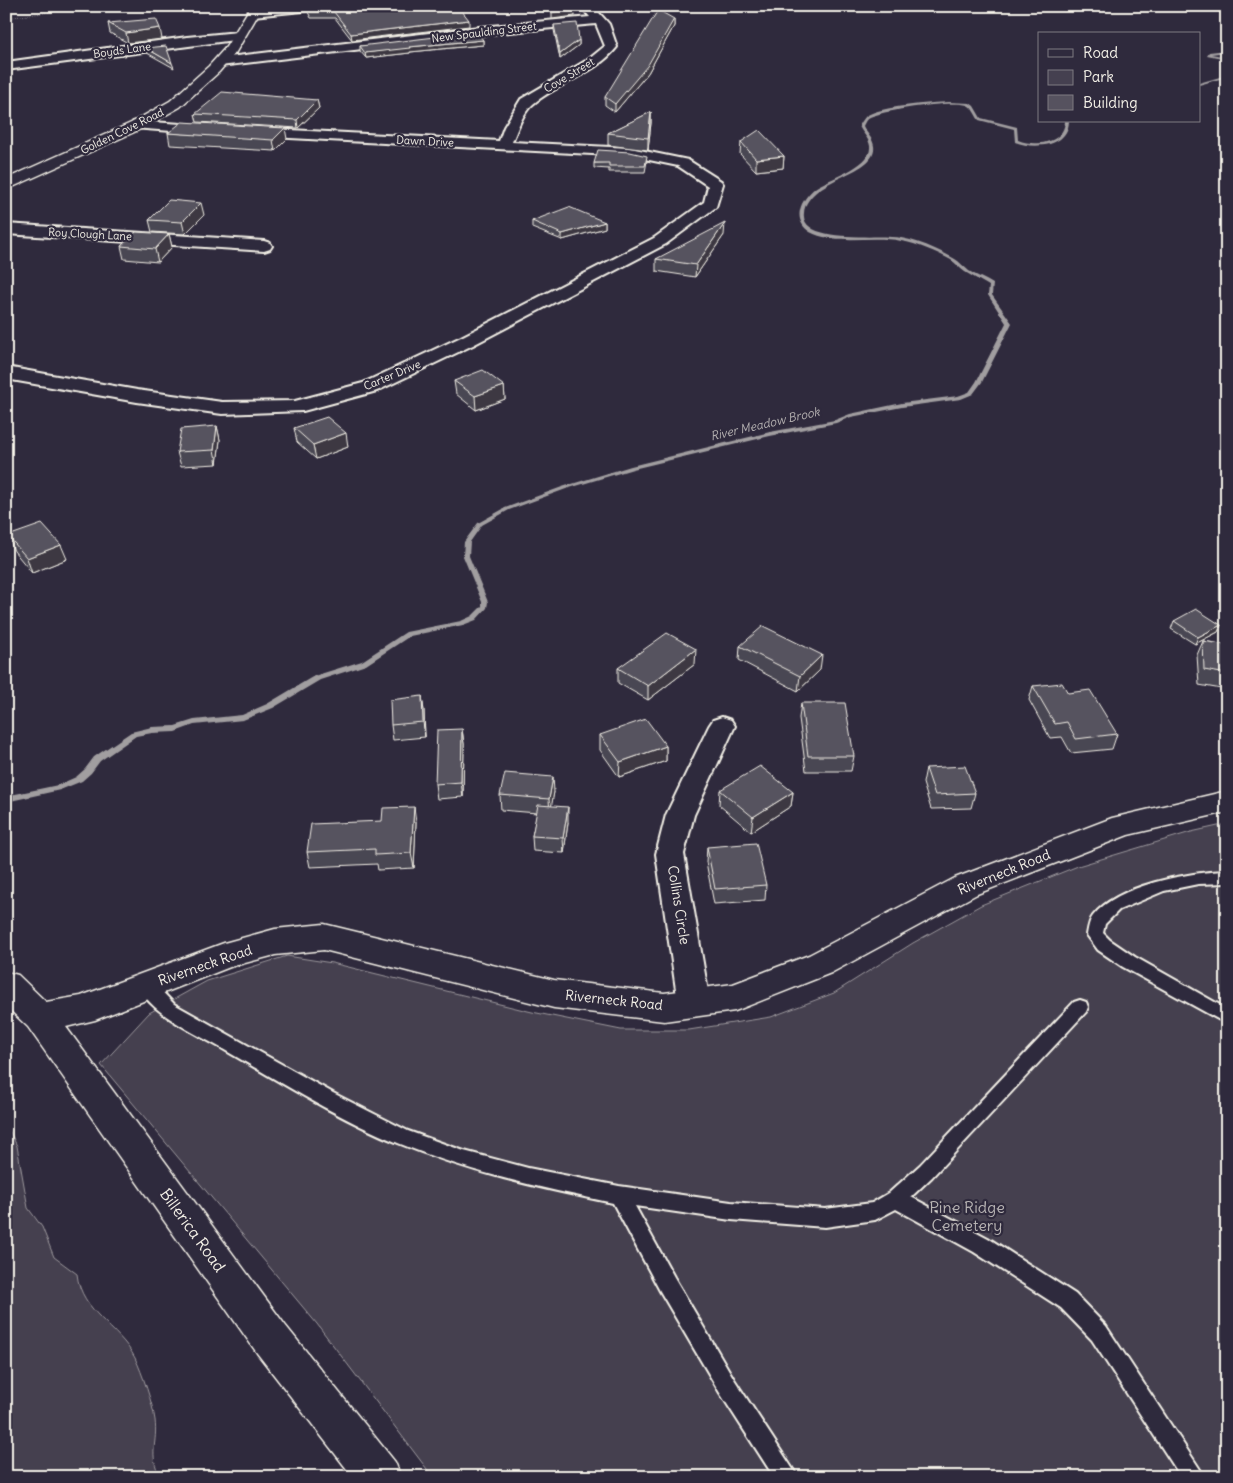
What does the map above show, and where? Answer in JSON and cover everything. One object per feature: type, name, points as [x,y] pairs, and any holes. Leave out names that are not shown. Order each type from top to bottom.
[{"type":"main road","name":"Golden Cove Road","points":[[6,186],[138,125],[187,96],[220,62],[255,10]]},
{"type":"main road","name":"Riverneck Road","points":[[40,1017],[83,1010],[224,956],[275,942],[324,937],[554,994],[664,1007],[735,997],[820,964],[966,886],[1113,829],[1227,801]]},
{"type":"main road","name":"Billerica Road","points":[[6,985],[40,1017],[271,1339],[380,1477]]},
{"type":"street","points":[[255,10],[322,6]]},
{"type":"street","name":"Cove Street","points":[[504,145],[511,127],[526,102],[593,62],[611,47],[603,24],[587,6]]},
{"type":"street","name":"New Spaulding Street","points":[[220,62],[479,31],[599,20]]},
{"type":"street","name":"Boyds Lane","points":[[6,66],[238,36]]},
{"type":"street","name":"Dawn Drive","points":[[138,125],[630,152],[683,162],[707,178]]},
{"type":"street","name":"Carter Drive","points":[[6,373],[136,396],[222,408],[296,407],[370,386],[467,341],[660,241],[711,204],[716,184],[707,178]]},
{"type":"street","name":"Roy Clough Lane","points":[[6,229],[264,246]]},
{"type":"street","name":"Collins Circle","points":[[694,1003],[670,854],[680,815],[722,726]]},
{"type":"lane","points":[[1227,878],[1198,878],[1161,886],[1114,906],[1098,921],[1095,935],[1104,945],[1129,962],[1227,1017]]},
{"type":"lane","points":[[146,986],[168,1009],[328,1099],[403,1137],[464,1159],[528,1177],[619,1195],[732,1210],[825,1218],[875,1211],[896,1199],[926,1171],[1080,1008]]},
{"type":"lane","points":[[619,1195],[667,1284],[727,1386],[787,1477]]},
{"type":"lane","points":[[896,1199],[981,1245],[1068,1301],[1099,1333],[1194,1477]]},
{"type":"path","points":[[6,18],[95,6]]},
{"type":"green space","name":"Pine Ridge Cemetery","points":[[1227,824],[1227,1477],[433,1477],[317,1324],[101,1065],[149,1013],[207,981],[287,956],[332,963],[532,1012],[621,1030],[689,1030],[771,1017],[834,993],[913,943],[981,905],[1078,866],[1191,832]]},
{"type":"green space","points":[[6,1124],[17,1146],[28,1208],[42,1227],[54,1257],[77,1274],[80,1287],[86,1299],[128,1347],[138,1364],[154,1414],[156,1428],[154,1454],[156,1468],[160,1477],[6,1477]]},
{"type":"building","points":[[308,6],[458,6],[469,20],[351,34],[334,12],[310,12]]},
{"type":"building","points":[[551,6],[574,6],[575,10],[552,12]]},
{"type":"building","points":[[658,10],[674,19],[648,65],[615,104],[605,97]]},
{"type":"building","points":[[156,19],[160,28],[126,33],[108,23]]},
{"type":"building","points":[[577,23],[579,40],[560,54],[554,25]]},
{"type":"building","points":[[477,32],[483,40],[365,53],[360,46]]},
{"type":"building","points":[[166,46],[172,63],[146,48]]},
{"type":"building","points":[[222,92],[317,100],[297,120],[195,114]]},
{"type":"building","points":[[651,112],[648,138],[608,133]]},
{"type":"building","points":[[182,122],[285,128],[273,140],[168,133]]},
{"type":"building","points":[[759,130],[784,156],[756,159],[741,142]]},
{"type":"building","points":[[598,150],[630,152],[647,156],[645,166],[609,166],[609,163],[594,163]]},
{"type":"building","points":[[169,200],[201,203],[182,222],[149,220]]},
{"type":"building","points":[[569,207],[605,222],[562,234],[532,221]]},
{"type":"building","points":[[725,223],[696,265],[656,259]]},
{"type":"building","points":[[136,232],[169,234],[155,249],[121,246]]},
{"type":"building","points":[[483,370],[504,386],[475,396],[454,381]]},
{"type":"building","points":[[327,417],[346,433],[313,445],[294,428]]},
{"type":"building","points":[[217,426],[214,450],[177,452],[181,429]]},
{"type":"building","points":[[42,524],[61,545],[27,558],[8,536]]},
{"type":"building","points":[[1196,609],[1221,625],[1198,637],[1174,621]]},
{"type":"building","points":[[763,626],[822,655],[800,676],[740,646]]},
{"type":"building","points":[[667,633],[696,649],[648,686],[618,668]]},
{"type":"building","points":[[1203,641],[1227,645],[1227,674],[1204,670]]},
{"type":"building","points":[[1062,683],[1068,693],[1090,690],[1117,734],[1076,739],[1067,722],[1055,724],[1033,686]]},
{"type":"building","points":[[422,696],[423,722],[391,725],[390,700]]},
{"type":"building","points":[[801,703],[845,703],[854,756],[808,756]]},
{"type":"building","points":[[646,719],[666,746],[620,762],[600,735]]},
{"type":"building","points":[[462,729],[461,782],[435,784],[437,730]]},
{"type":"building","points":[[760,766],[793,792],[753,817],[720,790]]},
{"type":"building","points":[[965,766],[975,793],[935,795],[926,768]]},
{"type":"building","points":[[505,773],[553,777],[549,799],[500,795]]},
{"type":"building","points":[[538,805],[568,807],[563,838],[532,836]]},
{"type":"building","points":[[414,807],[411,853],[375,855],[375,849],[307,852],[311,824],[382,821],[383,808]]},
{"type":"building","points":[[756,843],[766,885],[715,889],[707,847]]},
{"type":"waterway","name":"River Meadow Brook","points":[[1227,51],[1210,53],[1209,55],[1227,58]]},
{"type":"waterway","name":"River Meadow Brook","points":[[1200,84],[1227,76]]},
{"type":"waterway","name":"River Meadow Brook","points":[[6,799],[60,787],[79,779],[97,759],[134,734],[152,730],[175,729],[194,723],[243,717],[270,706],[317,678],[364,663],[408,634],[463,623],[474,618],[485,607],[485,602],[466,556],[467,542],[480,524],[507,509],[564,488],[631,468],[770,434],[836,421],[850,416],[902,405],[959,398],[971,393],[979,382],[1009,323],[990,295],[991,285],[968,272],[952,259],[900,239],[843,237],[813,232],[804,225],[801,215],[804,204],[809,195],[817,189],[856,169],[864,162],[871,153],[872,145],[861,126],[867,118],[876,114],[934,104],[969,104],[980,119],[1016,128],[1016,141],[1036,145],[1051,142],[1063,135],[1067,122]]}]
